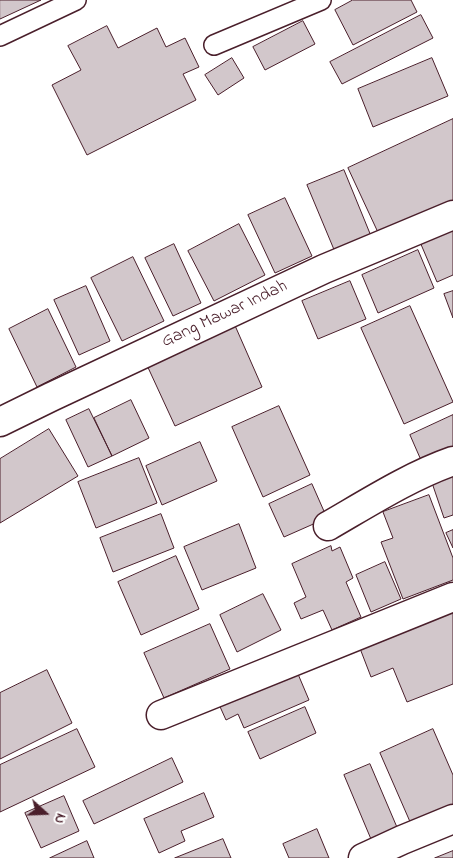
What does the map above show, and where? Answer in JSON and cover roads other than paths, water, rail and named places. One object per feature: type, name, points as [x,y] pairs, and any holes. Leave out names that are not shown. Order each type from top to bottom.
[{"type":"street","name":"Gang Mawar Indah","points":[[0,422],[324,268],[453,215]]},
{"type":"street","points":[[328,526],[392,490],[453,462]]},
{"type":"street","points":[[161,715],[453,597]]},
{"type":"street","points":[[363,858],[453,820]]},
{"type":"lane","points":[[0,36],[76,0]]},
{"type":"lane","points":[[214,45],[321,0]]}]
